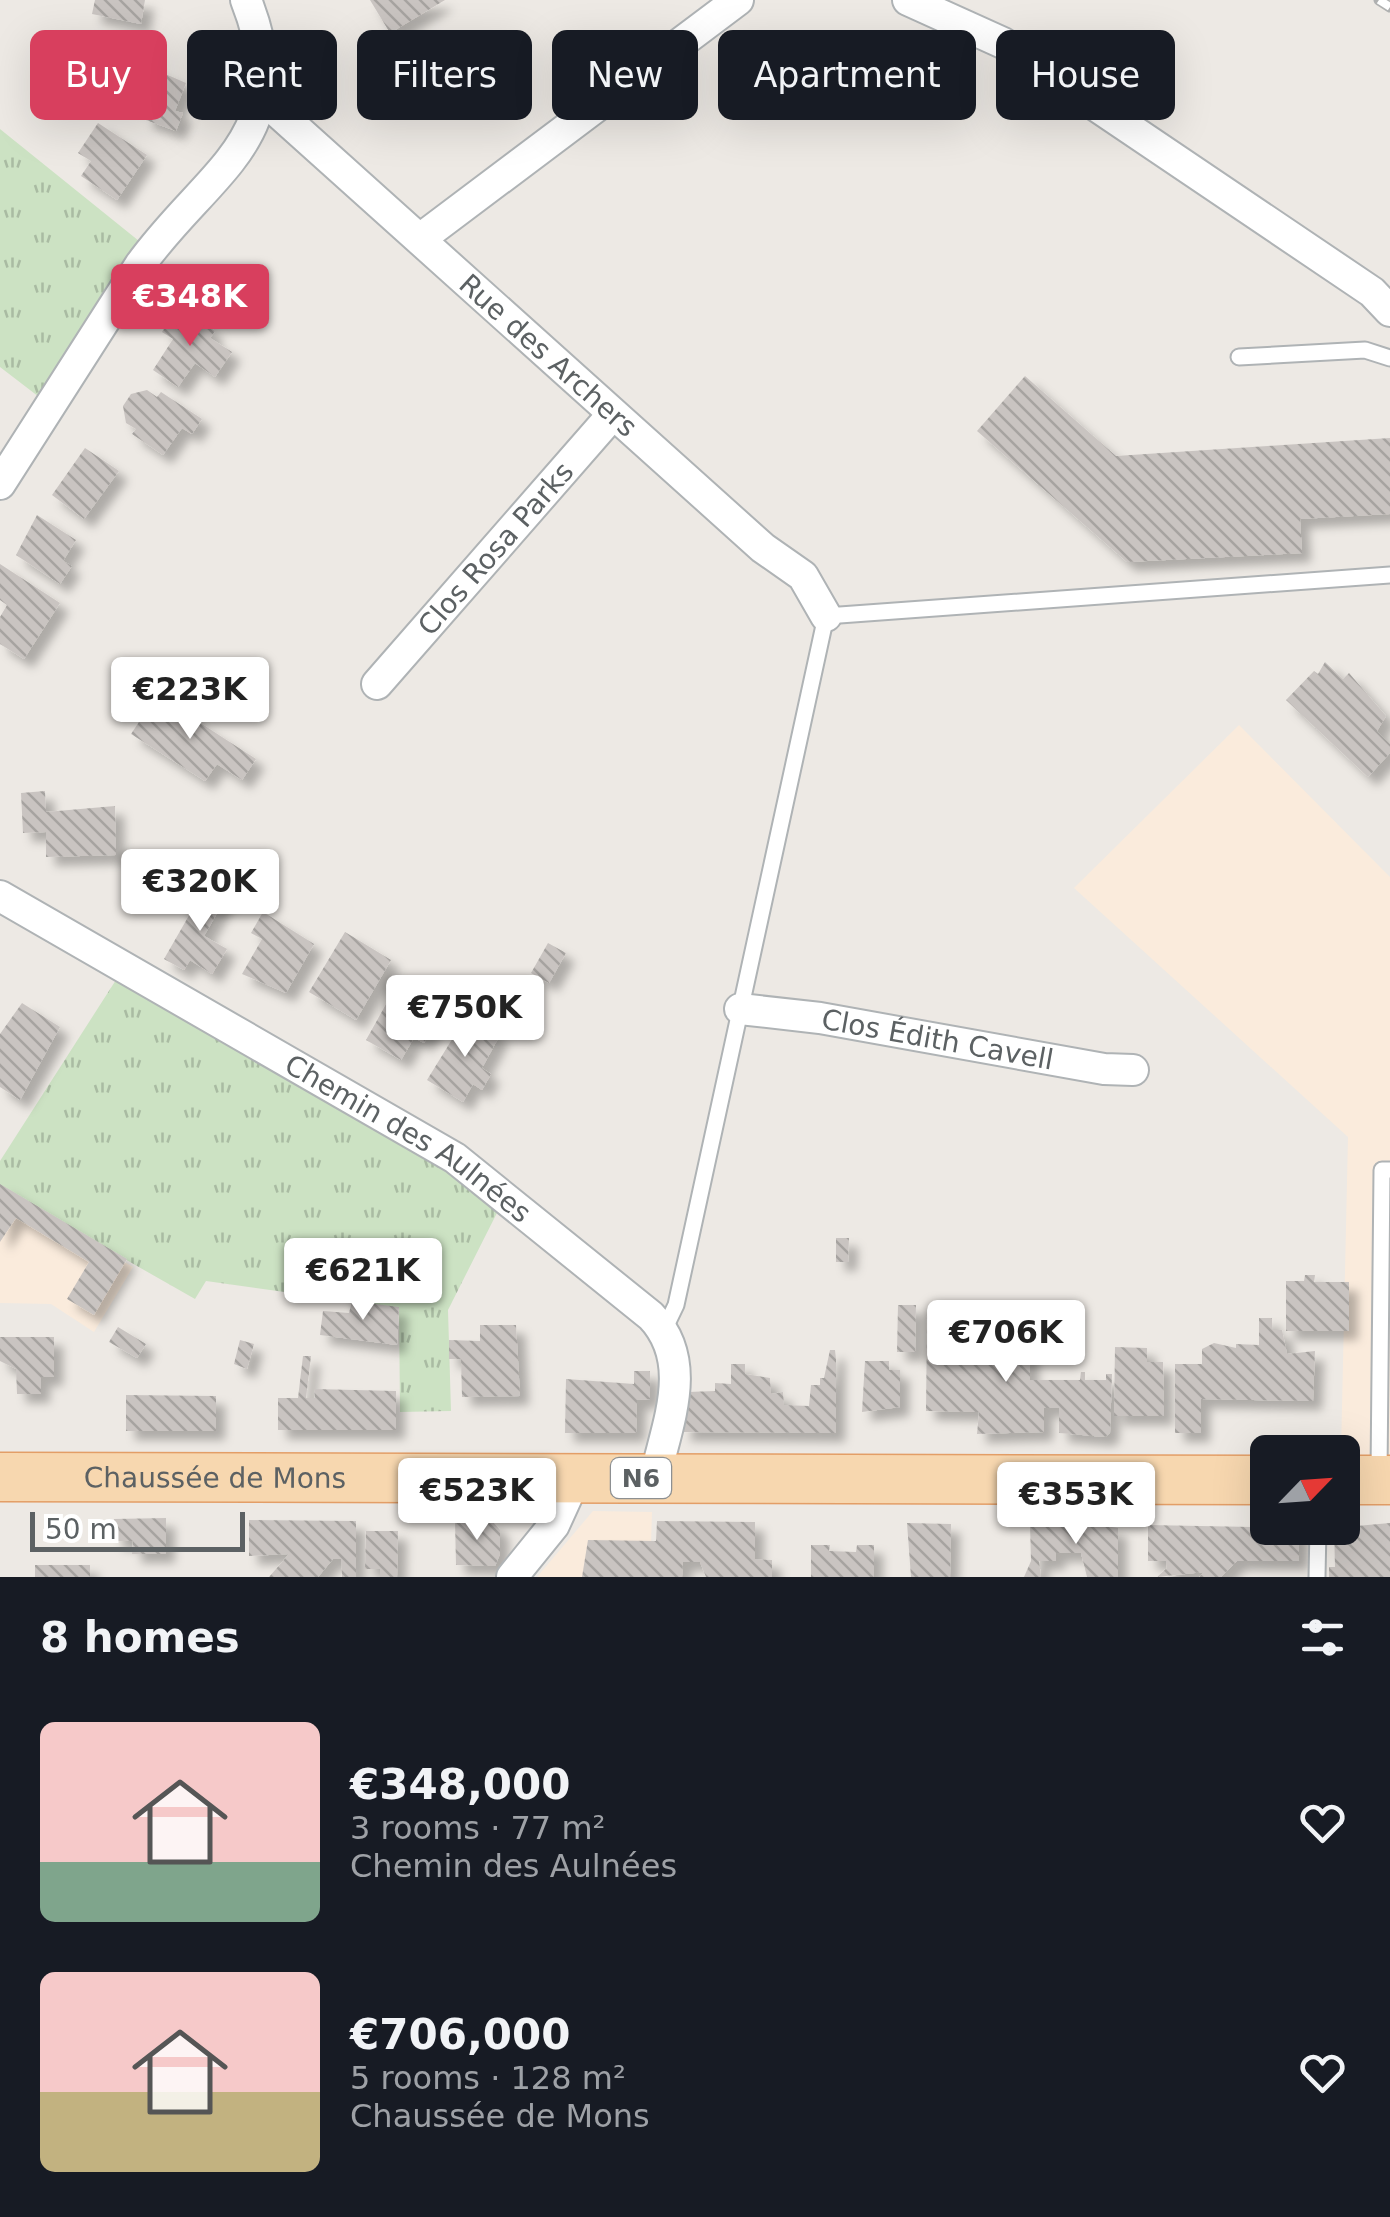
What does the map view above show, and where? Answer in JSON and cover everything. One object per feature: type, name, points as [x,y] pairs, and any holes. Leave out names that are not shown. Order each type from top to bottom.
[{"type":"main road","name":"Chaussée de Mons","points":[[0,1477],[1250,1480]]},
{"type":"street","points":[[246,0],[256,30]]},
{"type":"street","points":[[420,240],[738,0]]},
{"type":"street","points":[[908,0],[1003,43],[1372,292],[1390,311]]},
{"type":"street","points":[[0,484],[162,234],[231,162],[255,120]]},
{"type":"street","name":"Rue des Archers","points":[[286,120],[763,548],[803,576],[826,616]]},
{"type":"street","name":"Clos Rosa Parks","points":[[377,684],[614,414]]},
{"type":"street","name":"Chemin des Aulnées","points":[[0,896],[455,1158],[664,1330]]},
{"type":"street","name":"Clos Édith Cavell","points":[[740,1010],[820,1018],[1104,1070],[1133,1070]]},
{"type":"street","points":[[655,1478],[678,1363],[664,1330]]},
{"type":"street","points":[[512,1577],[554,1525],[575,1479]]},
{"type":"lane","points":[[1239,357],[1365,350],[1390,358]]},
{"type":"lane","points":[[664,1330],[676,1305],[826,616],[1390,575]]},
{"type":"lane","points":[[1371,1480],[1382,1170],[1390,1170]]},
{"type":"lane","points":[[1317,1577],[1318,1545]]},
{"type":"shaded area","points":[[1239,725],[1390,877],[1390,1457],[1360,1457],[1360,1435],[1341,1435],[1348,1137],[1074,888]]},
{"type":"shaded area","points":[[0,1188],[133,1267],[94,1332],[51,1304],[0,1303]]},
{"type":"shaded area","points":[[593,1511],[652,1512],[650,1577],[537,1577]]},
{"type":"green space","points":[[0,129],[139,241],[43,400],[0,367]]},
{"type":"green space","points":[[123,969],[505,1197],[448,1310],[451,1411],[400,1412],[399,1308],[206,1281],[195,1299],[0,1188],[0,1161]]},
{"type":"building","points":[[95,0],[145,0],[141,24],[92,14]]},
{"type":"building","points":[[370,0],[445,0],[395,30],[388,30]]},
{"type":"building","points":[[167,75],[186,83],[175,111],[183,113],[176,131],[146,120],[167,120]]},
{"type":"building","points":[[98,123],[147,155],[117,200],[81,176],[91,161],[78,153]]},
{"type":"building","points":[[179,306],[215,331],[210,338],[232,352],[215,377],[195,363],[178,387],[153,370],[173,339],[162,332]]},
{"type":"building","points":[[1025,376],[1116,456],[1390,438],[1390,514],[1300,519],[1302,553],[1127,562],[977,431]]},
{"type":"building","points":[[147,390],[157,397],[161,392],[202,419],[192,434],[182,428],[163,455],[132,434],[136,429],[126,423],[123,406],[131,394]]},
{"type":"building","points":[[85,448],[119,471],[84,519],[52,495]]},
{"type":"building","points":[[37,515],[76,540],[63,561],[72,566],[60,584],[16,555]]},
{"type":"building","points":[[0,564],[60,603],[24,659],[0,644],[0,617],[7,605],[0,600]]},
{"type":"building","points":[[1325,662],[1343,679],[1349,673],[1386,716],[1377,731],[1390,744],[1390,753],[1368,777],[1286,700],[1314,671],[1318,674]]},
{"type":"building","points":[[157,695],[256,759],[242,780],[217,764],[205,781],[131,734]]},
{"type":"building","points":[[45,791],[46,812],[115,806],[116,855],[46,857],[46,832],[23,833],[21,793]]},
{"type":"building","points":[[216,880],[231,889],[204,936],[227,949],[212,974],[190,960],[184,970],[164,959],[195,905],[201,908]]},
{"type":"building","points":[[263,912],[314,944],[286,993],[242,974],[262,939],[251,933]]},
{"type":"building","points":[[345,932],[391,960],[356,1020],[309,992]]},
{"type":"building","points":[[548,943],[566,953],[549,983],[531,973]]},
{"type":"building","points":[[395,988],[441,1014],[424,1043],[414,1038],[401,1060],[366,1040]]},
{"type":"building","points":[[22,1003],[60,1027],[20,1100],[0,1087],[0,1034]]},
{"type":"building","points":[[467,1015],[500,1035],[482,1068],[491,1074],[482,1090],[473,1084],[463,1102],[427,1080]]},
{"type":"building","points":[[0,1184],[127,1259],[94,1315],[67,1299],[89,1262],[16,1218],[0,1242]]},
{"type":"building","points":[[836,1238],[849,1238],[848,1262],[836,1262]]},
{"type":"building","points":[[1305,1275],[1315,1275],[1314,1282],[1349,1282],[1349,1331],[1286,1331],[1286,1281],[1304,1281]]},
{"type":"building","points":[[352,1301],[399,1307],[397,1345],[320,1335],[323,1311],[349,1313]]},
{"type":"building","points":[[898,1305],[916,1305],[915,1352],[897,1352]]},
{"type":"building","points":[[927,1316],[979,1317],[979,1337],[986,1337],[986,1358],[1001,1358],[1004,1365],[1013,1365],[1013,1340],[1026,1338],[1030,1344],[1030,1380],[1080,1380],[1081,1372],[1085,1372],[1085,1380],[1106,1380],[1106,1374],[1112,1374],[1110,1433],[1105,1437],[1059,1433],[1059,1408],[1044,1408],[1044,1432],[977,1434],[979,1412],[926,1411]]},
{"type":"building","points":[[1259,1318],[1272,1318],[1272,1330],[1282,1330],[1287,1354],[1315,1351],[1313,1401],[1201,1399],[1201,1433],[1175,1433],[1175,1364],[1202,1364],[1202,1349],[1214,1343],[1236,1348],[1236,1344],[1259,1345]]},
{"type":"building","points":[[480,1325],[516,1325],[520,1396],[462,1397],[461,1359],[449,1359],[449,1340],[480,1341]]},
{"type":"building","points":[[118,1327],[146,1344],[137,1358],[109,1342]]},
{"type":"building","points":[[0,1337],[54,1337],[54,1377],[41,1377],[41,1394],[17,1394],[16,1369],[0,1361]]},
{"type":"building","points":[[240,1340],[254,1344],[247,1369],[234,1364]]},
{"type":"building","points":[[1115,1347],[1147,1348],[1147,1362],[1163,1362],[1164,1416],[1114,1416]]},
{"type":"building","points":[[830,1350],[835,1350],[836,1359],[836,1433],[681,1432],[688,1392],[715,1391],[715,1383],[731,1384],[731,1364],[745,1364],[745,1374],[770,1378],[771,1394],[783,1392],[784,1405],[809,1406],[811,1385],[820,1385],[820,1378],[824,1378]]},
{"type":"building","points":[[303,1356],[311,1356],[306,1398],[315,1398],[314,1389],[396,1391],[396,1430],[278,1430],[278,1398],[298,1398]]},
{"type":"building","points":[[865,1361],[889,1361],[889,1370],[900,1370],[900,1407],[862,1412]]},
{"type":"building","points":[[634,1371],[650,1371],[650,1399],[637,1400],[636,1433],[565,1433],[566,1379],[634,1384]]},
{"type":"building","points":[[126,1395],[216,1396],[216,1431],[126,1431]]},
{"type":"building","points":[[166,1518],[166,1554],[132,1554],[133,1541],[114,1541],[114,1519]]},
{"type":"building","points":[[249,1520],[356,1521],[356,1577],[342,1577],[341,1559],[333,1559],[318,1577],[269,1577],[289,1554],[249,1556]]},
{"type":"building","points":[[455,1521],[493,1522],[500,1530],[500,1554],[495,1566],[456,1565]]},
{"type":"building","points":[[657,1521],[755,1522],[755,1559],[772,1560],[772,1577],[706,1577],[700,1562],[683,1562],[682,1577],[582,1577],[588,1540],[656,1541]]},
{"type":"building","points":[[1081,1522],[1118,1528],[1118,1577],[1087,1577],[1081,1553],[1056,1553],[1056,1561],[1039,1561],[1041,1577],[1024,1577],[1031,1561],[1030,1524]]},
{"type":"building","points":[[907,1523],[951,1524],[950,1577],[911,1577]]},
{"type":"building","points":[[1390,1523],[1390,1577],[1329,1577],[1329,1567],[1335,1567],[1334,1545],[1360,1545],[1360,1526]]},
{"type":"building","points":[[1148,1525],[1250,1527],[1250,1545],[1299,1545],[1299,1561],[1237,1561],[1221,1577],[1199,1577],[1204,1572],[1157,1577],[1167,1568],[1166,1561],[1148,1561]]},
{"type":"building","points":[[366,1531],[398,1531],[397,1577],[380,1577],[380,1569],[365,1569]]},
{"type":"building","points":[[811,1545],[830,1545],[829,1551],[856,1552],[857,1545],[874,1545],[874,1577],[811,1577]]},
{"type":"building","points":[[35,1565],[90,1565],[90,1577],[35,1577]]},
{"type":"railway","points":[[1379,0],[1390,7]]}]
